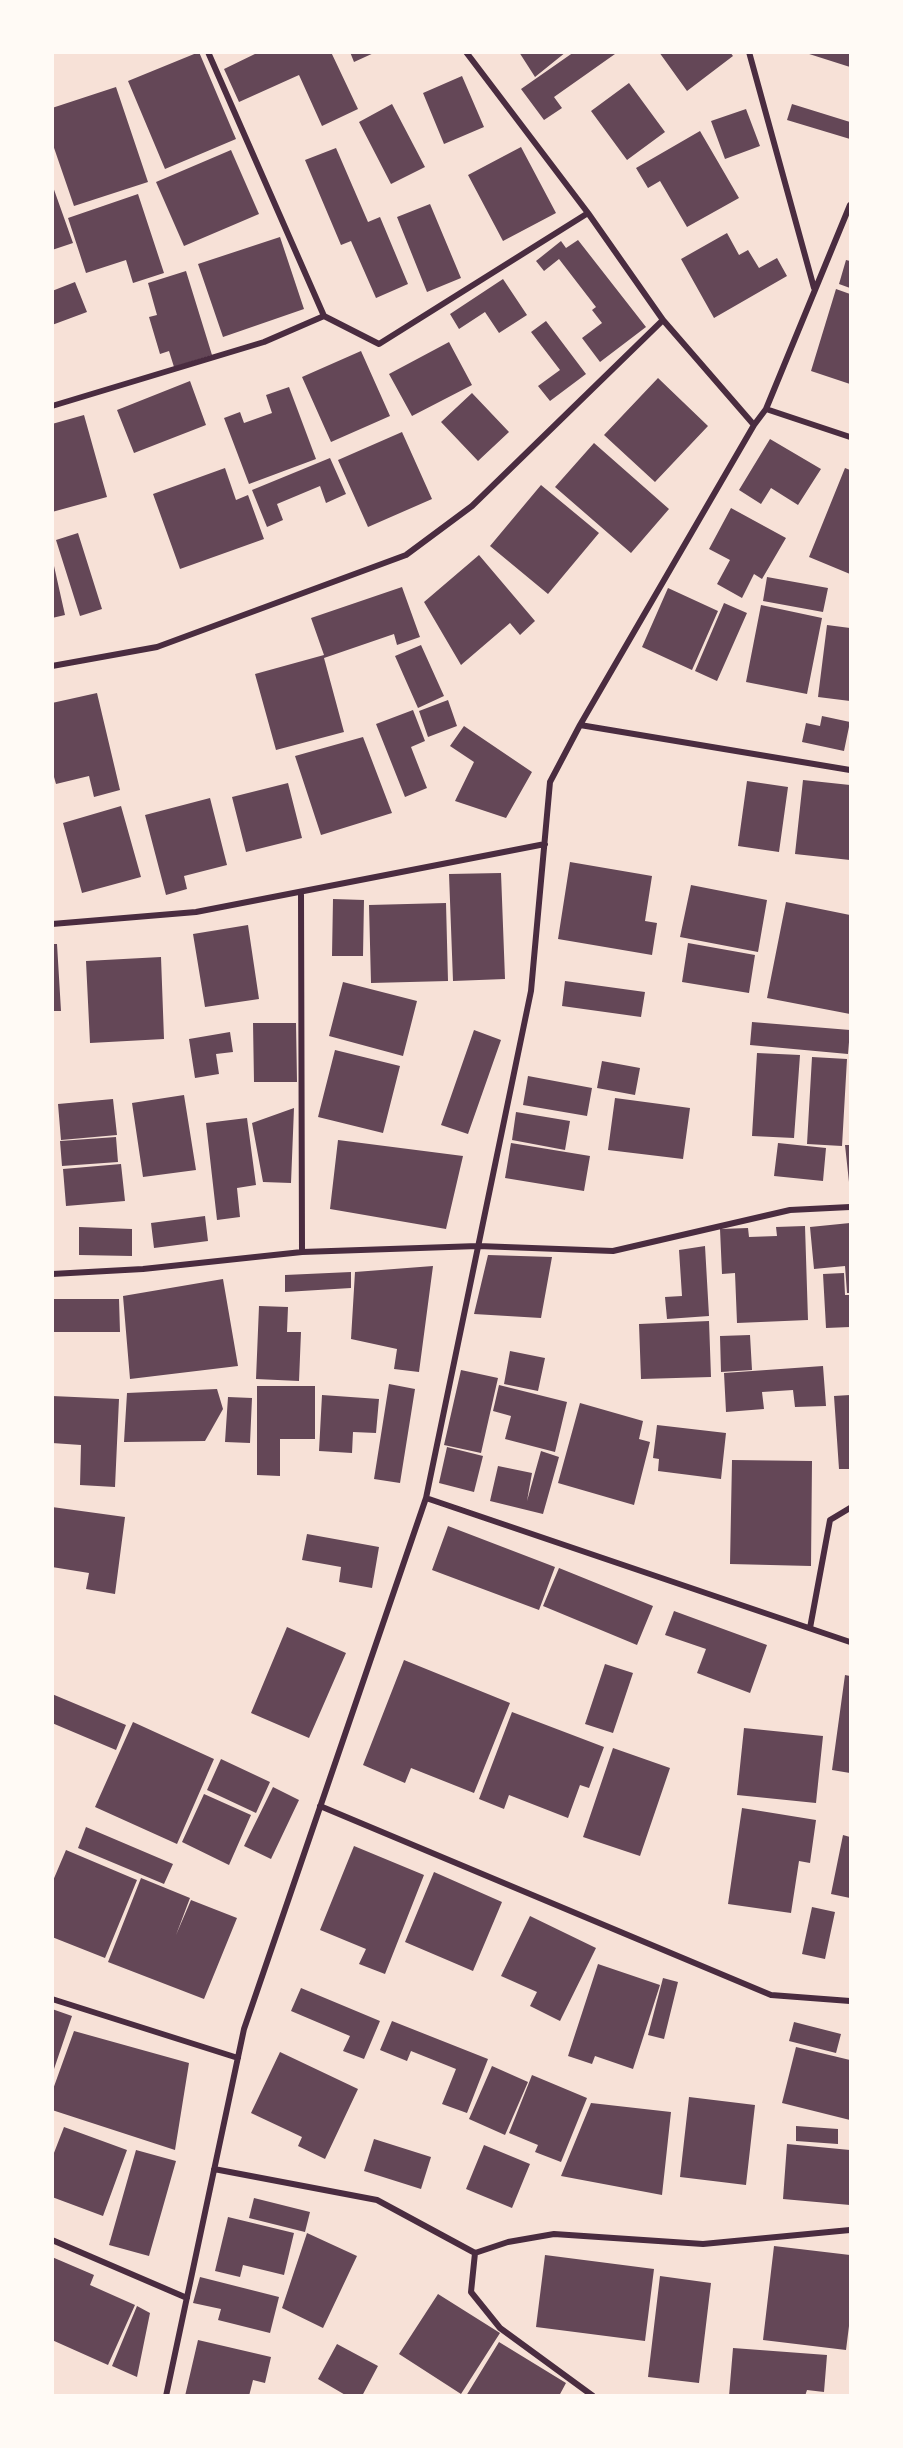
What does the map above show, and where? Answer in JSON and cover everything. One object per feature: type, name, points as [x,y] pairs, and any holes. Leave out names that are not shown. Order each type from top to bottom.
[{"type":"street","points":[[208,52],[324,316],[379,344],[588,213]]},
{"type":"street","points":[[466,52],[588,213],[663,320],[754,425]]},
{"type":"street","points":[[749,52],[814,289]]},
{"type":"street","points":[[166,2396],[244,2029],[426,1498],[531,991],[550,782],[580,725],[754,425],[766,409],[850,205]]},
{"type":"street","points":[[52,406],[264,342],[324,316]]},
{"type":"street","points":[[52,666],[157,647],[406,555],[472,506],[663,320]]},
{"type":"street","points":[[766,409],[850,437]]},
{"type":"street","points":[[580,725],[850,770]]},
{"type":"street","points":[[52,924],[196,912],[544,844]]},
{"type":"street","points":[[301,892],[302,1252]]},
{"type":"street","points":[[52,1274],[143,1269],[302,1252],[478,1246],[614,1251],[790,1210],[850,1207]]},
{"type":"street","points":[[426,1498],[850,1642]]},
{"type":"street","points":[[810,1628],[830,1520],[850,1508]]},
{"type":"street","points":[[320,1806],[771,1995],[850,2001]]},
{"type":"street","points":[[52,1999],[238,2058]]},
{"type":"street","points":[[214,2169],[377,2200],[475,2253],[508,2242],[554,2234],[702,2244],[850,2230]]},
{"type":"street","points":[[52,2240],[187,2298]]},
{"type":"street","points":[[475,2253],[471,2292],[500,2328],[593,2396]]},
{"type":"building","points":[[199,52],[236,139],[165,169],[128,81]]},
{"type":"building","points":[[259,52],[331,52],[358,109],[322,126],[299,75],[239,102],[224,69]]},
{"type":"building","points":[[350,52],[376,52],[354,62]]},
{"type":"building","points":[[519,52],[566,52],[535,77]]},
{"type":"building","points":[[574,52],[615,54],[554,97],[562,108],[544,120],[521,89]]},
{"type":"building","points":[[659,52],[730,52],[733,56],[687,91]]},
{"type":"building","points":[[806,52],[850,52],[850,67],[806,53]]},
{"type":"building","points":[[462,76],[484,127],[444,144],[423,93]]},
{"type":"building","points":[[629,83],[665,132],[627,160],[591,111]]},
{"type":"building","points":[[116,87],[148,182],[74,206],[52,142],[52,108]]},
{"type":"building","points":[[392,104],[425,167],[391,184],[359,122]]},
{"type":"building","points":[[792,104],[850,122],[850,139],[787,120]]},
{"type":"building","points":[[746,109],[760,146],[725,159],[711,121]]},
{"type":"building","points":[[700,131],[739,198],[687,227],[660,181],[648,188],[636,168]]},
{"type":"building","points":[[521,147],[556,213],[503,241],[468,175]]},
{"type":"building","points":[[336,148],[368,222],[380,217],[408,284],[376,298],[351,241],[341,245],[305,160]]},
{"type":"building","points":[[231,150],[259,214],[184,246],[156,182]]},
{"type":"building","points":[[52,184],[73,243],[52,250]]},
{"type":"building","points":[[138,194],[164,273],[133,283],[126,260],[86,273],[68,218]]},
{"type":"building","points":[[430,204],[461,278],[427,292],[397,217]]},
{"type":"building","points":[[727,233],[739,255],[748,250],[759,268],[777,258],[787,276],[714,318],[681,259]]},
{"type":"building","points":[[280,237],[304,309],[223,337],[198,264]]},
{"type":"building","points":[[578,240],[646,327],[600,362],[582,338],[602,323],[592,310],[596,307],[559,259],[544,271],[536,261],[561,241],[566,248]]},
{"type":"building","points":[[846,260],[850,261],[850,288],[839,284]]},
{"type":"building","points":[[186,271],[212,355],[174,367],[169,351],[160,354],[149,317],[157,315],[148,283]]},
{"type":"building","points":[[503,279],[527,315],[499,333],[485,312],[459,329],[450,314]]},
{"type":"building","points":[[75,282],[87,312],[52,325],[52,291]]},
{"type":"building","points":[[836,289],[850,294],[850,384],[811,371]]},
{"type":"building","points":[[546,321],[586,374],[550,401],[538,386],[560,370],[531,332]]},
{"type":"building","points":[[449,342],[472,385],[412,416],[389,374]]},
{"type":"building","points":[[361,351],[390,416],[331,442],[302,377]]},
{"type":"building","points":[[658,378],[708,426],[655,482],[604,435]]},
{"type":"building","points":[[190,381],[206,425],[134,453],[117,410]]},
{"type":"building","points":[[289,387],[316,459],[249,484],[224,418],[240,412],[244,423],[272,413],[266,395]]},
{"type":"building","points":[[472,393],[509,432],[478,461],[441,422]]},
{"type":"building","points":[[84,415],[107,497],[52,512],[52,424]]},
{"type":"building","points":[[402,432],[432,499],[368,527],[338,460]]},
{"type":"building","points":[[770,439],[821,469],[798,505],[771,488],[761,504],[739,490]]},
{"type":"building","points":[[594,443],[669,509],[631,553],[555,487]]},
{"type":"building","points":[[330,458],[346,494],[326,503],[320,486],[277,504],[283,520],[267,527],[252,490]]},
{"type":"building","points":[[225,468],[236,500],[248,495],[264,539],[180,569],[153,494]]},
{"type":"building","points":[[845,468],[850,470],[850,574],[809,557]]},
{"type":"building","points":[[541,485],[599,533],[548,594],[490,546]]},
{"type":"building","points":[[731,508],[786,538],[762,579],[754,574],[742,598],[717,584],[730,560],[709,549]]},
{"type":"building","points":[[78,533],[102,609],[80,616],[56,540]]},
{"type":"building","points":[[479,555],[535,621],[520,635],[510,623],[461,665],[424,602]]},
{"type":"building","points":[[52,557],[65,615],[52,618]]},
{"type":"building","points":[[767,577],[828,588],[823,612],[763,601]]},
{"type":"building","points":[[402,587],[420,637],[397,645],[394,634],[324,658],[344,732],[276,750],[255,674],[324,655],[311,618]]},
{"type":"building","points":[[668,588],[718,611],[692,670],[642,647]]},
{"type":"building","points":[[724,603],[747,613],[717,681],[695,671]]},
{"type":"building","points":[[761,605],[822,618],[807,694],[746,682]]},
{"type":"building","points":[[827,625],[850,628],[850,701],[818,697]]},
{"type":"building","points":[[421,645],[444,696],[418,708],[395,656]]},
{"type":"building","points":[[97,693],[120,790],[94,797],[89,776],[56,784],[52,770],[52,703]]},
{"type":"building","points":[[448,700],[457,726],[428,737],[419,711]]},
{"type":"building","points":[[413,710],[425,741],[411,747],[427,788],[405,797],[376,724]]},
{"type":"building","points":[[822,716],[850,722],[844,751],[802,742],[806,723],[820,726]]},
{"type":"building","points":[[464,726],[532,772],[506,818],[455,801],[474,762],[450,746]]},
{"type":"building","points":[[363,737],[392,813],[321,835],[295,756]]},
{"type":"building","points":[[803,780],[850,785],[850,860],[795,854]]},
{"type":"building","points":[[747,781],[788,787],[779,852],[738,846]]},
{"type":"building","points":[[288,783],[302,838],[246,852],[232,797]]},
{"type":"building","points":[[210,798],[227,865],[184,876],[187,889],[166,895],[145,815]]},
{"type":"building","points":[[121,806],[141,877],[82,893],[63,823]]},
{"type":"building","points":[[570,862],[652,876],[645,921],[657,923],[652,955],[558,939]]},
{"type":"building","points":[[501,873],[505,979],[453,981],[449,874]]},
{"type":"building","points":[[691,885],[767,900],[758,952],[680,937]]},
{"type":"building","points":[[333,899],[364,900],[363,956],[332,956]]},
{"type":"building","points":[[786,902],[850,915],[850,1014],[767,998]]},
{"type":"building","points":[[446,903],[448,981],[371,983],[369,905]]},
{"type":"building","points":[[248,925],[259,999],[205,1007],[193,934]]},
{"type":"building","points":[[688,943],[755,955],[749,993],[682,982]]},
{"type":"building","points":[[52,944],[57,944],[61,1011],[52,1011]]},
{"type":"building","points":[[161,957],[164,1039],[90,1043],[86,961]]},
{"type":"building","points":[[565,981],[645,992],[641,1017],[562,1006]]},
{"type":"building","points":[[343,982],[417,1001],[403,1056],[329,1036]]},
{"type":"building","points":[[752,1022],[850,1030],[848,1054],[750,1045]]},
{"type":"building","points":[[253,1023],[296,1023],[297,1082],[254,1082]]},
{"type":"building","points":[[474,1030],[501,1040],[468,1134],[441,1125]]},
{"type":"building","points":[[230,1032],[233,1052],[216,1054],[219,1074],[195,1078],[189,1039]]},
{"type":"building","points":[[335,1050],[400,1066],[383,1133],[318,1117]]},
{"type":"building","points":[[757,1053],[800,1055],[794,1138],[752,1136]]},
{"type":"building","points":[[812,1057],[847,1059],[842,1146],[807,1144]]},
{"type":"building","points":[[602,1061],[640,1068],[635,1095],[597,1088]]},
{"type":"building","points":[[528,1076],[592,1088],[587,1116],[523,1105]]},
{"type":"building","points":[[184,1095],[196,1170],[143,1177],[132,1103]]},
{"type":"building","points":[[615,1098],[690,1108],[683,1159],[608,1150]]},
{"type":"building","points":[[113,1099],[117,1135],[61,1140],[58,1104]]},
{"type":"building","points":[[294,1108],[291,1183],[263,1182],[252,1123]]},
{"type":"building","points":[[516,1112],[570,1121],[565,1150],[512,1140]]},
{"type":"building","points":[[247,1118],[256,1185],[237,1188],[240,1217],[217,1220],[206,1123]]},
{"type":"building","points":[[116,1137],[118,1162],[62,1166],[60,1141]]},
{"type":"building","points":[[338,1140],[463,1156],[446,1229],[330,1209]]},
{"type":"building","points":[[511,1143],[590,1156],[584,1191],[505,1178]]},
{"type":"building","points":[[778,1143],[826,1148],[823,1181],[774,1176]]},
{"type":"building","points":[[845,1145],[850,1145],[850,1182],[849,1182]]},
{"type":"building","points":[[121,1164],[125,1201],[66,1206],[63,1169]]},
{"type":"building","points":[[205,1216],[208,1241],[154,1248],[151,1223]]},
{"type":"building","points":[[850,1223],[850,1293],[847,1293],[845,1266],[814,1269],[810,1227]]},
{"type":"building","points":[[805,1226],[808,1320],[737,1323],[735,1273],[722,1274],[720,1229],[748,1228],[749,1237],[777,1236],[776,1227]]},
{"type":"building","points":[[79,1227],[132,1229],[132,1256],[79,1255]]},
{"type":"building","points":[[705,1246],[709,1316],[667,1319],[665,1297],[682,1296],[679,1250]]},
{"type":"building","points":[[488,1255],[552,1257],[541,1318],[474,1314]]},
{"type":"building","points":[[433,1266],[419,1372],[394,1369],[397,1349],[351,1339],[355,1272]]},
{"type":"building","points":[[351,1272],[351,1288],[285,1292],[285,1275]]},
{"type":"building","points":[[844,1273],[845,1295],[850,1295],[850,1327],[826,1328],[823,1274]]},
{"type":"building","points":[[223,1279],[238,1366],[130,1379],[123,1296]]},
{"type":"building","points":[[52,1299],[119,1299],[120,1332],[52,1332]]},
{"type":"building","points":[[259,1306],[288,1307],[287,1332],[301,1332],[299,1381],[256,1379]]},
{"type":"building","points":[[709,1321],[711,1377],[641,1379],[639,1324]]},
{"type":"building","points":[[750,1335],[752,1370],[721,1372],[720,1336]]},
{"type":"building","points":[[510,1351],[545,1358],[538,1391],[504,1384]]},
{"type":"building","points":[[823,1366],[826,1406],[795,1407],[793,1390],[762,1392],[764,1409],[726,1412],[724,1373]]},
{"type":"building","points":[[461,1370],[498,1378],[481,1453],[444,1445]]},
{"type":"building","points":[[389,1384],[415,1389],[400,1483],[374,1479]]},
{"type":"building","points":[[499,1385],[567,1402],[555,1452],[505,1439],[511,1416],[493,1411]]},
{"type":"building","points":[[257,1386],[315,1386],[315,1439],[280,1439],[280,1476],[257,1475]]},
{"type":"building","points":[[217,1389],[223,1409],[205,1441],[124,1442],[127,1393]]},
{"type":"building","points":[[322,1395],[379,1399],[376,1433],[353,1432],[352,1453],[319,1451]]},
{"type":"building","points":[[850,1395],[850,1469],[839,1469],[834,1396]]},
{"type":"building","points":[[52,1396],[119,1399],[115,1487],[80,1485],[81,1445],[52,1443]]},
{"type":"building","points":[[228,1397],[252,1398],[250,1443],[225,1442]]},
{"type":"building","points":[[580,1403],[643,1421],[639,1439],[650,1442],[634,1505],[558,1483]]},
{"type":"building","points":[[657,1425],[726,1433],[721,1479],[658,1471],[659,1459],[653,1458]]},
{"type":"building","points":[[447,1447],[483,1456],[474,1492],[439,1483]]},
{"type":"building","points":[[541,1451],[559,1457],[543,1514],[490,1501],[498,1466],[532,1473],[527,1501]]},
{"type":"building","points":[[732,1460],[812,1461],[811,1566],[730,1564]]},
{"type":"building","points":[[52,1507],[125,1517],[115,1594],[86,1589],[89,1573],[52,1567]]},
{"type":"building","points":[[448,1526],[555,1567],[539,1610],[432,1570]]},
{"type":"building","points":[[307,1534],[379,1547],[372,1588],[339,1582],[341,1567],[302,1560]]},
{"type":"building","points":[[559,1568],[653,1606],[637,1645],[543,1606]]},
{"type":"building","points":[[674,1611],[767,1645],[750,1693],[697,1673],[706,1649],[665,1635]]},
{"type":"building","points":[[287,1627],[346,1653],[309,1738],[251,1713]]},
{"type":"building","points":[[404,1660],[510,1703],[474,1793],[411,1768],[405,1783],[363,1765]]},
{"type":"building","points":[[605,1664],[633,1673],[613,1733],[585,1724]]},
{"type":"building","points":[[845,1675],[850,1676],[850,1773],[832,1770]]},
{"type":"building","points":[[52,1694],[126,1725],[116,1750],[52,1723]]},
{"type":"building","points":[[512,1712],[604,1747],[589,1788],[580,1785],[568,1818],[509,1795],[504,1809],[479,1799]]},
{"type":"building","points":[[133,1722],[214,1759],[177,1844],[95,1807]]},
{"type":"building","points":[[744,1728],[823,1736],[816,1803],[737,1795]]},
{"type":"building","points":[[613,1748],[670,1768],[640,1856],[583,1837]]},
{"type":"building","points":[[221,1759],[270,1782],[256,1813],[207,1790]]},
{"type":"building","points":[[273,1787],[299,1800],[271,1859],[244,1846]]},
{"type":"building","points":[[204,1794],[251,1815],[229,1865],[182,1842]]},
{"type":"building","points":[[742,1808],[816,1820],[810,1863],[799,1861],[791,1913],[728,1904]]},
{"type":"building","points":[[86,1827],[173,1864],[164,1884],[78,1848]]},
{"type":"building","points":[[843,1835],[850,1837],[850,1898],[831,1894]]},
{"type":"building","points":[[354,1846],[424,1875],[385,1974],[359,1964],[366,1949],[320,1930]]},
{"type":"building","points":[[66,1850],[137,1880],[105,1958],[52,1937],[52,1883]]},
{"type":"building","points":[[434,1872],[502,1902],[473,1971],[405,1942]]},
{"type":"building","points":[[141,1878],[190,1898],[176,1935],[191,1900],[237,1918],[204,1999],[108,1962]]},
{"type":"building","points":[[812,1907],[835,1912],[825,1959],[802,1954]]},
{"type":"building","points":[[530,1916],[596,1948],[560,2021],[530,2006],[537,1992],[501,1976]]},
{"type":"building","points":[[598,1964],[660,1985],[633,2069],[595,2056],[592,2064],[568,2056]]},
{"type":"building","points":[[663,1978],[678,1982],[664,2039],[648,2035]]},
{"type":"building","points":[[301,1988],[380,2021],[364,2059],[343,2051],[350,2036],[291,2011]]},
{"type":"building","points":[[52,2009],[72,2016],[53,2072],[52,2072]]},
{"type":"building","points":[[392,2021],[488,2059],[467,2113],[442,2104],[456,2069],[411,2051],[407,2061],[380,2050]]},
{"type":"building","points":[[794,2022],[841,2034],[836,2053],[789,2041]]},
{"type":"building","points":[[74,2031],[189,2063],[175,2150],[52,2110],[52,2092]]},
{"type":"building","points":[[796,2047],[850,2060],[850,2120],[782,2103]]},
{"type":"building","points":[[280,2052],[358,2089],[325,2159],[298,2146],[302,2137],[251,2113]]},
{"type":"building","points":[[492,2066],[528,2082],[505,2135],[469,2119]]},
{"type":"building","points":[[532,2075],[587,2098],[561,2162],[535,2152],[538,2145],[509,2133]]},
{"type":"building","points":[[689,2097],[755,2105],[746,2185],[680,2177]]},
{"type":"building","points":[[591,2103],[671,2112],[662,2195],[561,2176]]},
{"type":"building","points":[[796,2126],[838,2129],[838,2144],[796,2141]]},
{"type":"building","points":[[64,2127],[127,2150],[103,2216],[52,2197],[52,2158]]},
{"type":"building","points":[[374,2139],[431,2157],[421,2189],[364,2171]]},
{"type":"building","points":[[787,2144],[850,2150],[850,2205],[783,2199]]},
{"type":"building","points":[[484,2145],[530,2164],[512,2208],[466,2189]]},
{"type":"building","points":[[136,2150],[176,2161],[149,2256],[109,2245]]},
{"type":"building","points":[[254,2198],[310,2212],[305,2232],[249,2218]]},
{"type":"building","points":[[228,2217],[294,2233],[284,2275],[243,2265],[240,2277],[215,2271]]},
{"type":"building","points":[[307,2233],[357,2256],[323,2328],[282,2308]]},
{"type":"building","points":[[774,2246],[850,2255],[850,2318],[846,2350],[763,2340]]},
{"type":"building","points":[[545,2255],[654,2269],[645,2341],[536,2327]]},
{"type":"building","points":[[52,2257],[94,2275],[90,2285],[135,2305],[108,2365],[52,2340]]},
{"type":"building","points":[[660,2276],[711,2283],[699,2383],[648,2377]]},
{"type":"building","points":[[200,2277],[279,2297],[270,2333],[218,2320],[221,2309],[193,2303]]},
{"type":"building","points":[[438,2294],[500,2333],[461,2394],[399,2354]]},
{"type":"building","points":[[137,2306],[150,2313],[137,2377],[112,2366]]},
{"type":"building","points":[[198,2340],[271,2357],[265,2383],[253,2380],[249,2396],[185,2396]]},
{"type":"building","points":[[499,2342],[566,2383],[559,2396],[466,2396]]},
{"type":"building","points":[[337,2344],[378,2366],[362,2396],[347,2396],[318,2379]]},
{"type":"building","points":[[733,2348],[827,2355],[824,2392],[807,2390],[805,2396],[729,2396]]}]
